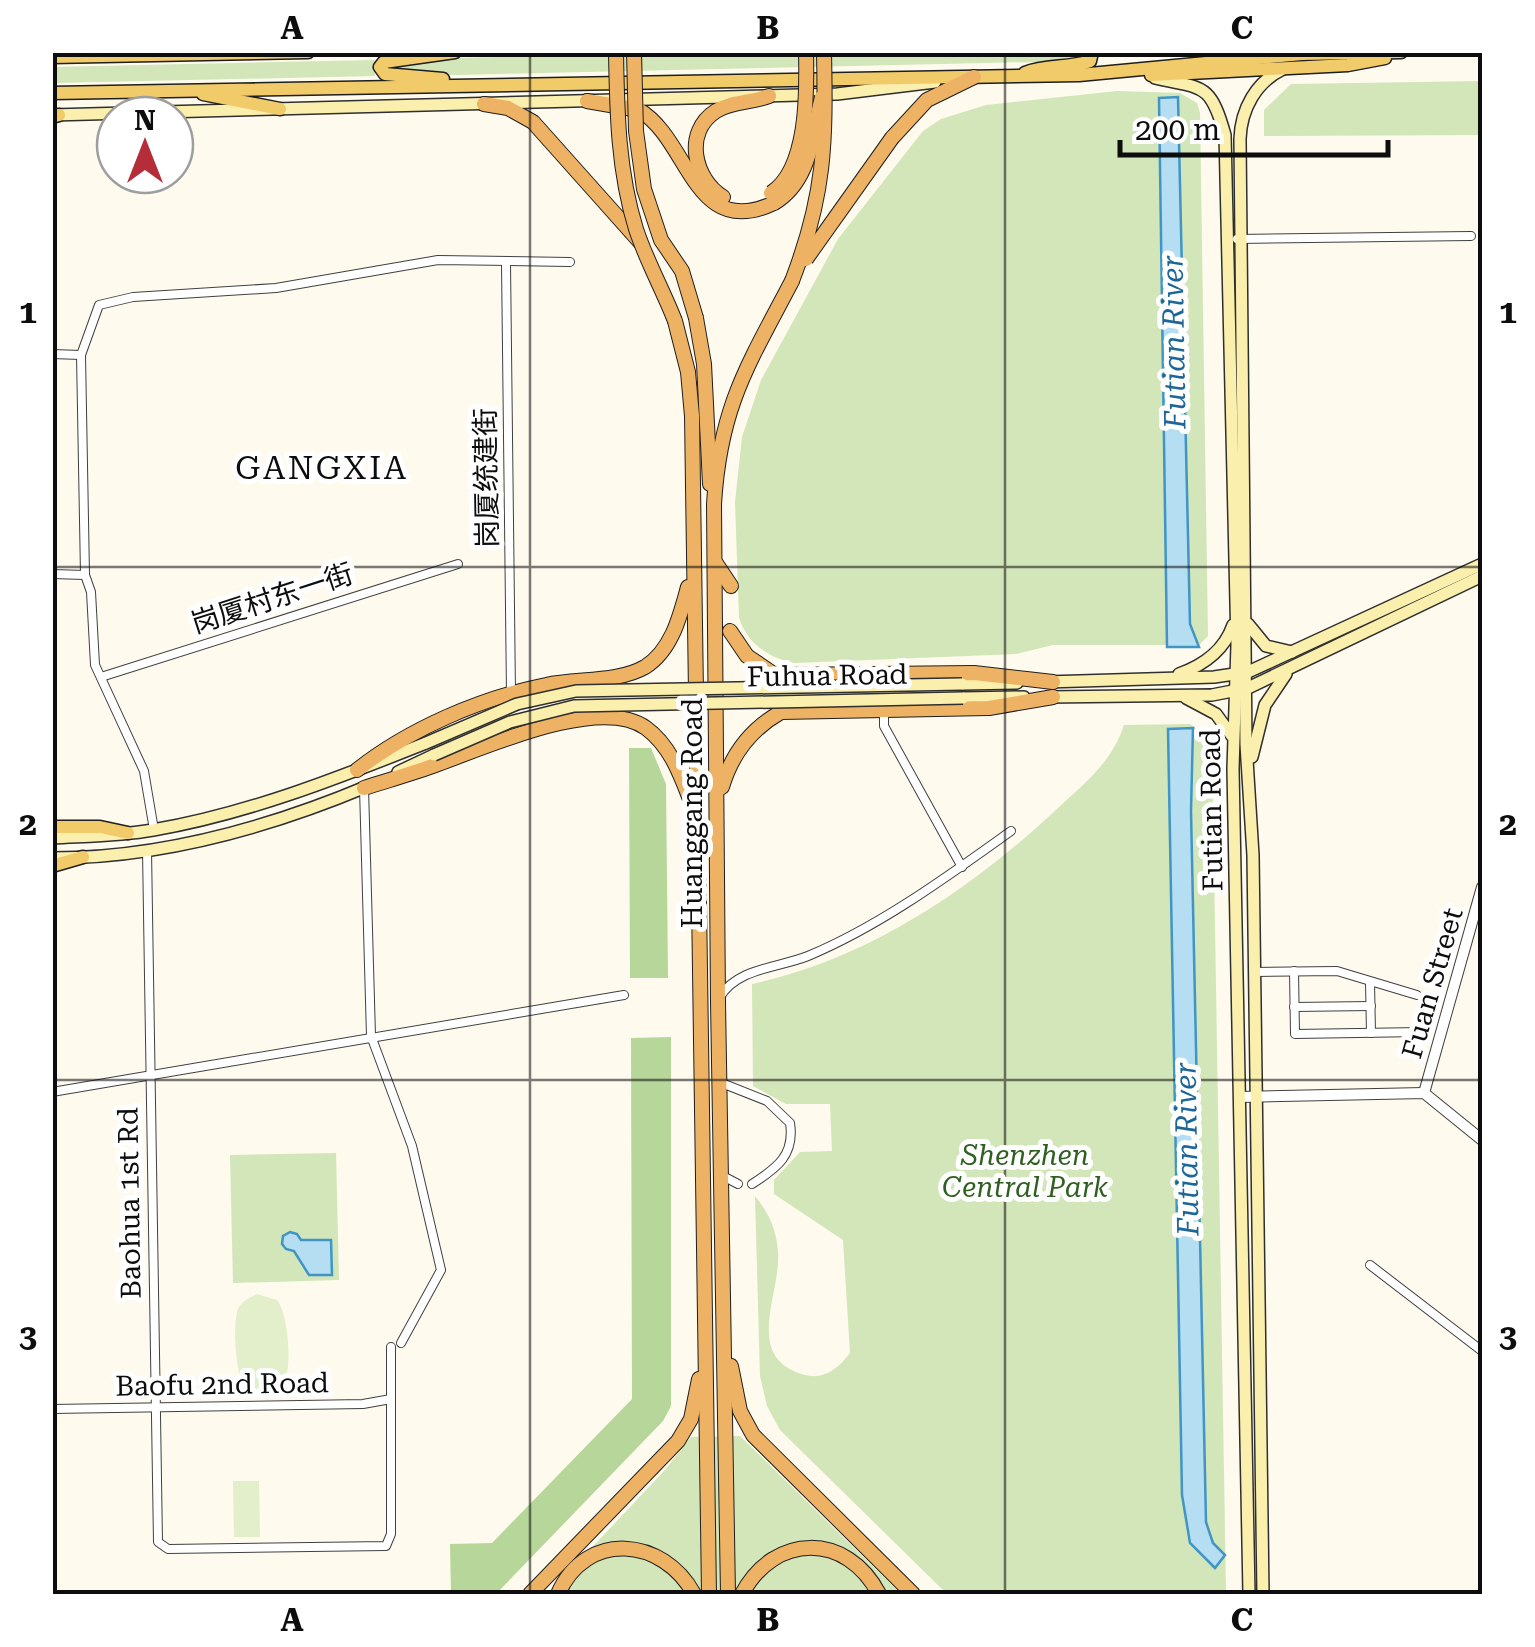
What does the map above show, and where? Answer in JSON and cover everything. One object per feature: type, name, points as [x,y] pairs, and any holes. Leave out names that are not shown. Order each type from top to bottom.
[{"type":"highway","name":"Huanggang Road","points":[[616,52],[621,157],[627,194],[641,244],[675,321],[691,397],[709,1594]]},
{"type":"highway","points":[[634,52],[636,131],[644,189],[661,240],[682,272],[696,318],[704,364],[706,453],[714,504]]},
{"type":"highway","points":[[769,96],[714,112],[702,127],[696,147],[702,176],[722,197],[742,202],[773,198],[786,182],[794,166],[803,118],[806,52]]},
{"type":"highway","name":"Huanggang Road","points":[[728,1594],[714,504],[717,462],[732,398],[792,281],[819,194],[827,126],[824,52]]},
{"type":"highway","points":[[792,281],[892,138],[927,100],[974,77]]},
{"type":"highway","points":[[587,101],[646,114],[658,125],[700,190],[721,206],[748,211],[792,190],[803,171],[825,87]]},
{"type":"highway","points":[[484,104],[526,116],[641,244]]},
{"type":"highway","points":[[714,561],[731,586]]},
{"type":"highway","points":[[357,770],[398,742],[511,694],[634,672],[662,651],[678,621],[693,567]]},
{"type":"highway","points":[[730,630],[740,648],[775,675],[974,673],[1053,689]]},
{"type":"highway","points":[[796,711],[786,703],[784,691],[788,680],[798,674]]},
{"type":"highway","points":[[609,676],[625,684],[629,696],[626,708],[611,718]]},
{"type":"highway","points":[[718,802],[724,779],[752,731],[781,712],[988,708],[1053,689]]},
{"type":"highway","points":[[364,788],[532,730],[611,718],[632,720],[657,737],[681,775],[696,817]]},
{"type":"highway","points":[[530,1594],[678,1441],[696,1405],[706,1319]]},
{"type":"highway","points":[[724,1335],[740,1411],[753,1435],[913,1594]]},
{"type":"highway","points":[[742,1594],[768,1562],[793,1550],[808,1548],[838,1553],[851,1560],[872,1580],[879,1594]]},
{"type":"highway","points":[[558,1594],[580,1564],[604,1552],[632,1549],[646,1551],[671,1564],[694,1594]]},
{"type":"main road","points":[[63,52],[78,56]]},
{"type":"main road","points":[[52,57],[308,52]]},
{"type":"main road","points":[[455,52],[384,62],[380,71],[465,84]]},
{"type":"main road","points":[[1018,76],[1045,65],[1082,64],[1090,61],[1092,52]]},
{"type":"main road","points":[[1119,71],[1146,76],[1283,69],[1364,63],[1401,52]]},
{"type":"main road","points":[[52,92],[1018,76],[1272,56],[1401,52]]},
{"type":"main road","name":"Futian Road","points":[[1242,673],[1236,611],[1234,239],[1242,118],[1267,78],[1283,69]]},
{"type":"main road","name":"Futian Road","points":[[1146,76],[1196,85],[1207,93],[1216,108],[1225,135],[1234,239],[1247,621],[1234,740],[1249,1594]]},
{"type":"main road","points":[[55,116],[837,94],[974,77]]},
{"type":"main road","points":[[186,89],[228,101],[280,108]]},
{"type":"main road","points":[[52,101],[92,92]]},
{"type":"main road","name":"Fuhua Road","points":[[52,858],[185,845],[260,825],[364,788],[510,722],[574,706],[1053,689],[1242,673],[1296,652],[1482,564]]},
{"type":"main road","name":"Fuhua Road","points":[[1053,689],[1175,695],[1241,689],[1482,576]]},
{"type":"main road","points":[[1164,679],[1198,666],[1221,648],[1236,611]]},
{"type":"main road","points":[[1247,621],[1253,634],[1266,646],[1279,652],[1296,652]]},
{"type":"main road","points":[[1250,772],[1266,704],[1279,681],[1294,667]]},
{"type":"main road","name":"Futian Road","points":[[1241,689],[1250,772],[1263,1594]]},
{"type":"main road","name":"Fuhua Road","points":[[52,838],[154,830],[255,804],[357,770],[517,704],[576,692],[962,691]]},
{"type":"main road","points":[[1175,695],[1216,714],[1234,740]]},
{"type":"main road","points":[[52,827],[100,827],[128,832]]},
{"type":"main road","points":[[52,866],[83,857]]},
{"type":"street","points":[[1234,239],[1472,236]]},
{"type":"street","points":[[154,830],[144,771],[95,665],[91,592],[85,575],[82,354],[99,305],[134,297],[276,288],[438,260],[570,262]]},
{"type":"street","name":"岗厦统建街","points":[[506,262],[511,694]]},
{"type":"street","points":[[52,354],[82,354]]},
{"type":"street","name":"岗厦村东一街","points":[[100,676],[458,564]]},
{"type":"street","points":[[52,574],[85,575]]},
{"type":"street","points":[[884,710],[884,726],[962,866]]},
{"type":"street","points":[[364,788],[371,1036],[412,1146],[440,1270],[401,1342]]},
{"type":"street","points":[[718,1002],[724,989],[735,980],[812,954],[856,931],[1012,831]]},
{"type":"street","name":"Baohua 1st Rd","points":[[147,850],[158,1542],[168,1549],[386,1546],[391,1534],[391,1399]]},
{"type":"street","name":"Fuan Street","points":[[1424,1093],[1482,886]]},
{"type":"street","points":[[1254,972],[1337,972],[1416,996]]},
{"type":"street","points":[[1294,972],[1295,1034],[1421,1032]]},
{"type":"street","points":[[1370,982],[1371,1033]]},
{"type":"street","points":[[52,1092],[624,995]]},
{"type":"street","points":[[1294,1007],[1371,1006]]},
{"type":"street","points":[[719,1082],[767,1101],[790,1123],[792,1140],[787,1156],[752,1184]]},
{"type":"street","points":[[1240,1097],[1424,1093],[1482,1140]]},
{"type":"street","points":[[1370,1265],[1482,1351]]},
{"type":"street","points":[[391,1347],[391,1399]]},
{"type":"street","name":"Baofu 2nd Road","points":[[52,1410],[364,1404],[391,1399]]},
{"type":"green space","points":[[730,52],[1086,53],[1079,61],[455,75],[390,71],[387,65],[456,58]]},
{"type":"green space","points":[[374,60],[375,76],[53,83],[53,67]]},
{"type":"green space","points":[[1482,81],[1482,135],[1264,136],[1264,110],[1291,84]]},
{"type":"green space","points":[[1117,91],[1180,93],[1197,103],[1200,113],[1208,636],[1199,645],[1053,645],[1016,654],[794,663],[767,653],[753,642],[739,618],[735,502],[742,437],[761,380],[838,239],[923,131],[941,119],[986,105]]},
{"type":"green space","name":"Shenzhen Central Park","points":[[1190,724],[1209,736],[1212,745],[1226,1594],[947,1594],[780,1430],[767,1406],[760,1376],[755,1196],[771,1223],[777,1245],[769,1323],[775,1355],[786,1367],[819,1376],[831,1372],[850,1353],[843,1240],[774,1194],[774,1180],[800,1152],[832,1151],[830,1104],[786,1104],[753,1086],[752,984],[837,957],[878,938],[955,892],[1026,837],[1088,780],[1113,750],[1124,725]]},
{"type":"green space","points":[[629,748],[651,748],[666,784],[668,978],[630,978]]},
{"type":"green space","points":[[671,1037],[671,1406],[663,1421],[496,1594],[451,1594],[450,1544],[492,1543],[632,1399],[631,1038]]},
{"type":"green space","points":[[336,1153],[339,1280],[233,1283],[230,1155]]},
{"type":"green space","points":[[257,1294],[277,1300],[288,1339],[285,1380],[266,1395],[246,1390],[236,1351],[238,1309]]},
{"type":"green space","points":[[740,1436],[901,1594],[548,1594],[691,1437]]},
{"type":"green space","points":[[233,1481],[259,1481],[260,1537],[234,1537]]},
{"type":"water","name":"Futian River","points":[[1178,97],[1190,624],[1199,647],[1167,647],[1159,98]]},
{"type":"water","name":"Futian River","points":[[1193,728],[1191,811],[1206,1522],[1213,1543],[1225,1555],[1215,1568],[1190,1543],[1182,1495],[1168,729]]},
{"type":"water","points":[[290,1232],[301,1240],[331,1240],[332,1275],[309,1275],[294,1251],[282,1244],[283,1236]]},
{"type":"district","name":"GANGXIA","points":[[322,468]]}]
